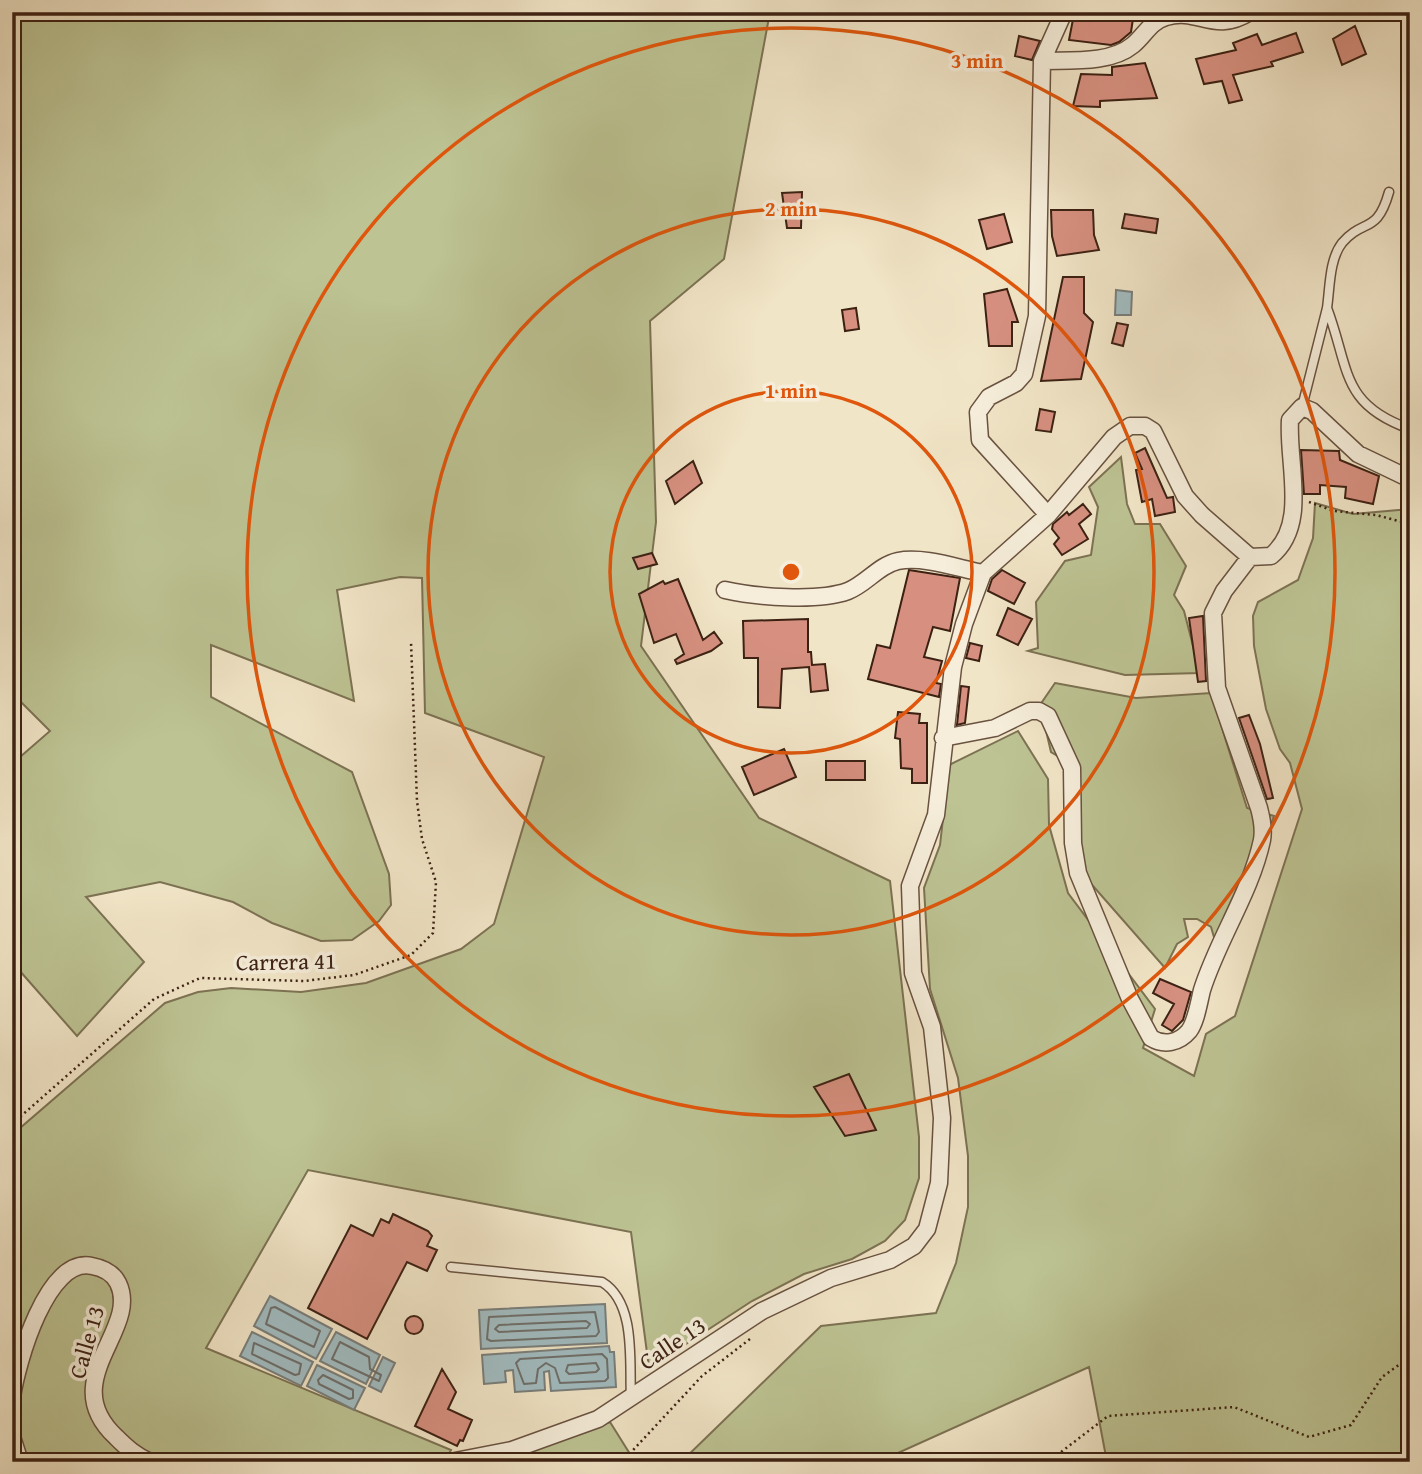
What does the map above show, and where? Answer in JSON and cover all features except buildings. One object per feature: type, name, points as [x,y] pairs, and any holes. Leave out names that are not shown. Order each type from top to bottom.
[{"type":"street","points":[[1048,515],[980,440],[978,412],[989,397],[1016,383],[1024,374],[1037,316],[1042,61],[1064,12]]},
{"type":"street","points":[[1042,61],[1114,55],[1132,46],[1148,28],[1164,17],[1197,17],[1218,23],[1231,22],[1250,12]]},
{"type":"street","points":[[1250,557],[1224,592],[1213,613],[1217,688],[1259,808],[1263,823],[1262,839],[1251,873],[1211,962],[1191,1029],[1181,1039],[1169,1043],[1151,1038],[1100,928],[1078,873],[1073,843],[1072,768],[1048,716],[1039,711],[1030,711],[995,728],[943,738],[953,667],[983,573],[1048,515],[1114,437],[1130,426],[1145,426],[1162,444],[1185,496],[1202,515],[1250,557],[1271,556],[1290,535],[1290,420],[1302,407],[1312,411],[1358,454],[1410,479]]},
{"type":"street","points":[[725,590],[744,594],[831,595],[855,587],[896,561],[915,559],[983,573]]},
{"type":"street","name":"Calle 13","points":[[450,1462],[512,1450],[598,1419],[762,1311],[831,1278],[890,1260],[914,1246],[927,1230],[939,1183],[942,1118],[932,1027],[913,973],[910,886],[936,815],[943,738]]},
{"type":"street","name":"Calle 13","points":[[12,1397],[31,1330],[63,1273],[81,1264],[109,1271],[118,1284],[121,1303],[95,1373],[94,1397],[102,1424],[136,1456],[150,1462]]},
{"type":"street","points":[[12,1437],[20,1462]]},
{"type":"lane","points":[[1302,407],[1328,308],[1332,267],[1341,244],[1371,225],[1384,210],[1389,192]]},
{"type":"lane","points":[[1328,308],[1341,346],[1345,369],[1360,401],[1384,419],[1410,429]]},
{"type":"lane","points":[[1410,325],[1410,346]]},
{"type":"lane","points":[[451,1267],[602,1282],[610,1287],[617,1295],[625,1315],[631,1398]]},
{"type":"path","points":[[1292,499],[1334,512],[1376,515],[1410,524]]},
{"type":"path","name":"Carrera 41","points":[[12,1124],[154,999],[170,990],[200,978],[304,981],[354,975],[411,955],[433,933],[436,882],[422,839],[417,801],[411,642]]},
{"type":"path","points":[[622,1462],[702,1376],[753,1336]]},
{"type":"path","points":[[1048,1462],[1108,1416],[1234,1407],[1309,1437],[1320,1434],[1351,1424],[1382,1377],[1410,1357]]},
{"type":"green space","points":[[12,12],[770,12],[724,259],[650,321],[656,522],[641,646],[759,818],[890,881],[919,1137],[919,1178],[905,1220],[885,1241],[852,1259],[804,1274],[752,1301],[649,1368],[631,1232],[308,1170],[206,1348],[451,1450],[444,1462],[12,1462],[12,1135],[165,1003],[198,992],[231,988],[301,992],[366,983],[461,949],[494,924],[544,757],[425,713],[422,578],[400,577],[337,590],[354,701],[211,645],[211,697],[352,772],[389,874],[391,905],[379,921],[352,940],[321,941],[272,923],[233,902],[160,882],[86,897],[144,962],[77,1036],[12,962],[12,764],[50,731],[12,693]]},
{"type":"green space","points":[[1121,457],[1127,504],[1135,524],[1160,524],[1186,566],[1174,595],[1184,611],[1200,673],[1125,675],[1028,651],[1038,648],[1036,602],[1065,561],[1091,555],[1098,507],[1089,487]]},
{"type":"green space","points":[[1315,503],[1353,514],[1410,509],[1410,1462],[1107,1462],[1089,1367],[878,1462],[681,1462],[821,1326],[936,1313],[956,1263],[968,1207],[968,1156],[958,1078],[930,989],[924,888],[940,845],[949,765],[1018,731],[1048,779],[1049,825],[1068,893],[1155,1009],[1143,1048],[1194,1076],[1206,1034],[1235,1016],[1302,809],[1290,763],[1280,749],[1266,709],[1254,646],[1253,616],[1258,602],[1298,580],[1313,538]]},
{"type":"green space","points":[[1055,683],[1136,698],[1211,693],[1247,808],[1274,816],[1221,961],[1211,927],[1197,919],[1184,919],[1188,937],[1177,944],[1165,968],[1086,878],[1066,761],[1051,752],[1040,705]]},
{"type":"green space","points":[[610,1422],[635,1462],[499,1462]]},
{"type":"water","points":[[1116,290],[1132,292],[1131,315],[1115,315]]},
{"type":"water","points":[[270,1296],[332,1329],[316,1359],[254,1326]]},
{"type":"water","points":[[605,1304],[607,1343],[481,1349],[479,1310]]},
{"type":"water","points":[[252,1332],[313,1362],[301,1386],[240,1356]]},
{"type":"water","points":[[336,1332],[380,1355],[366,1384],[320,1361]]},
{"type":"water","points":[[609,1346],[610,1352],[614,1352],[616,1387],[551,1391],[549,1371],[544,1372],[545,1390],[515,1392],[513,1370],[505,1371],[506,1382],[484,1384],[482,1355]]},
{"type":"water","points":[[383,1357],[395,1363],[381,1392],[369,1386]]},
{"type":"water","points":[[317,1365],[365,1388],[354,1410],[307,1386]]}]
